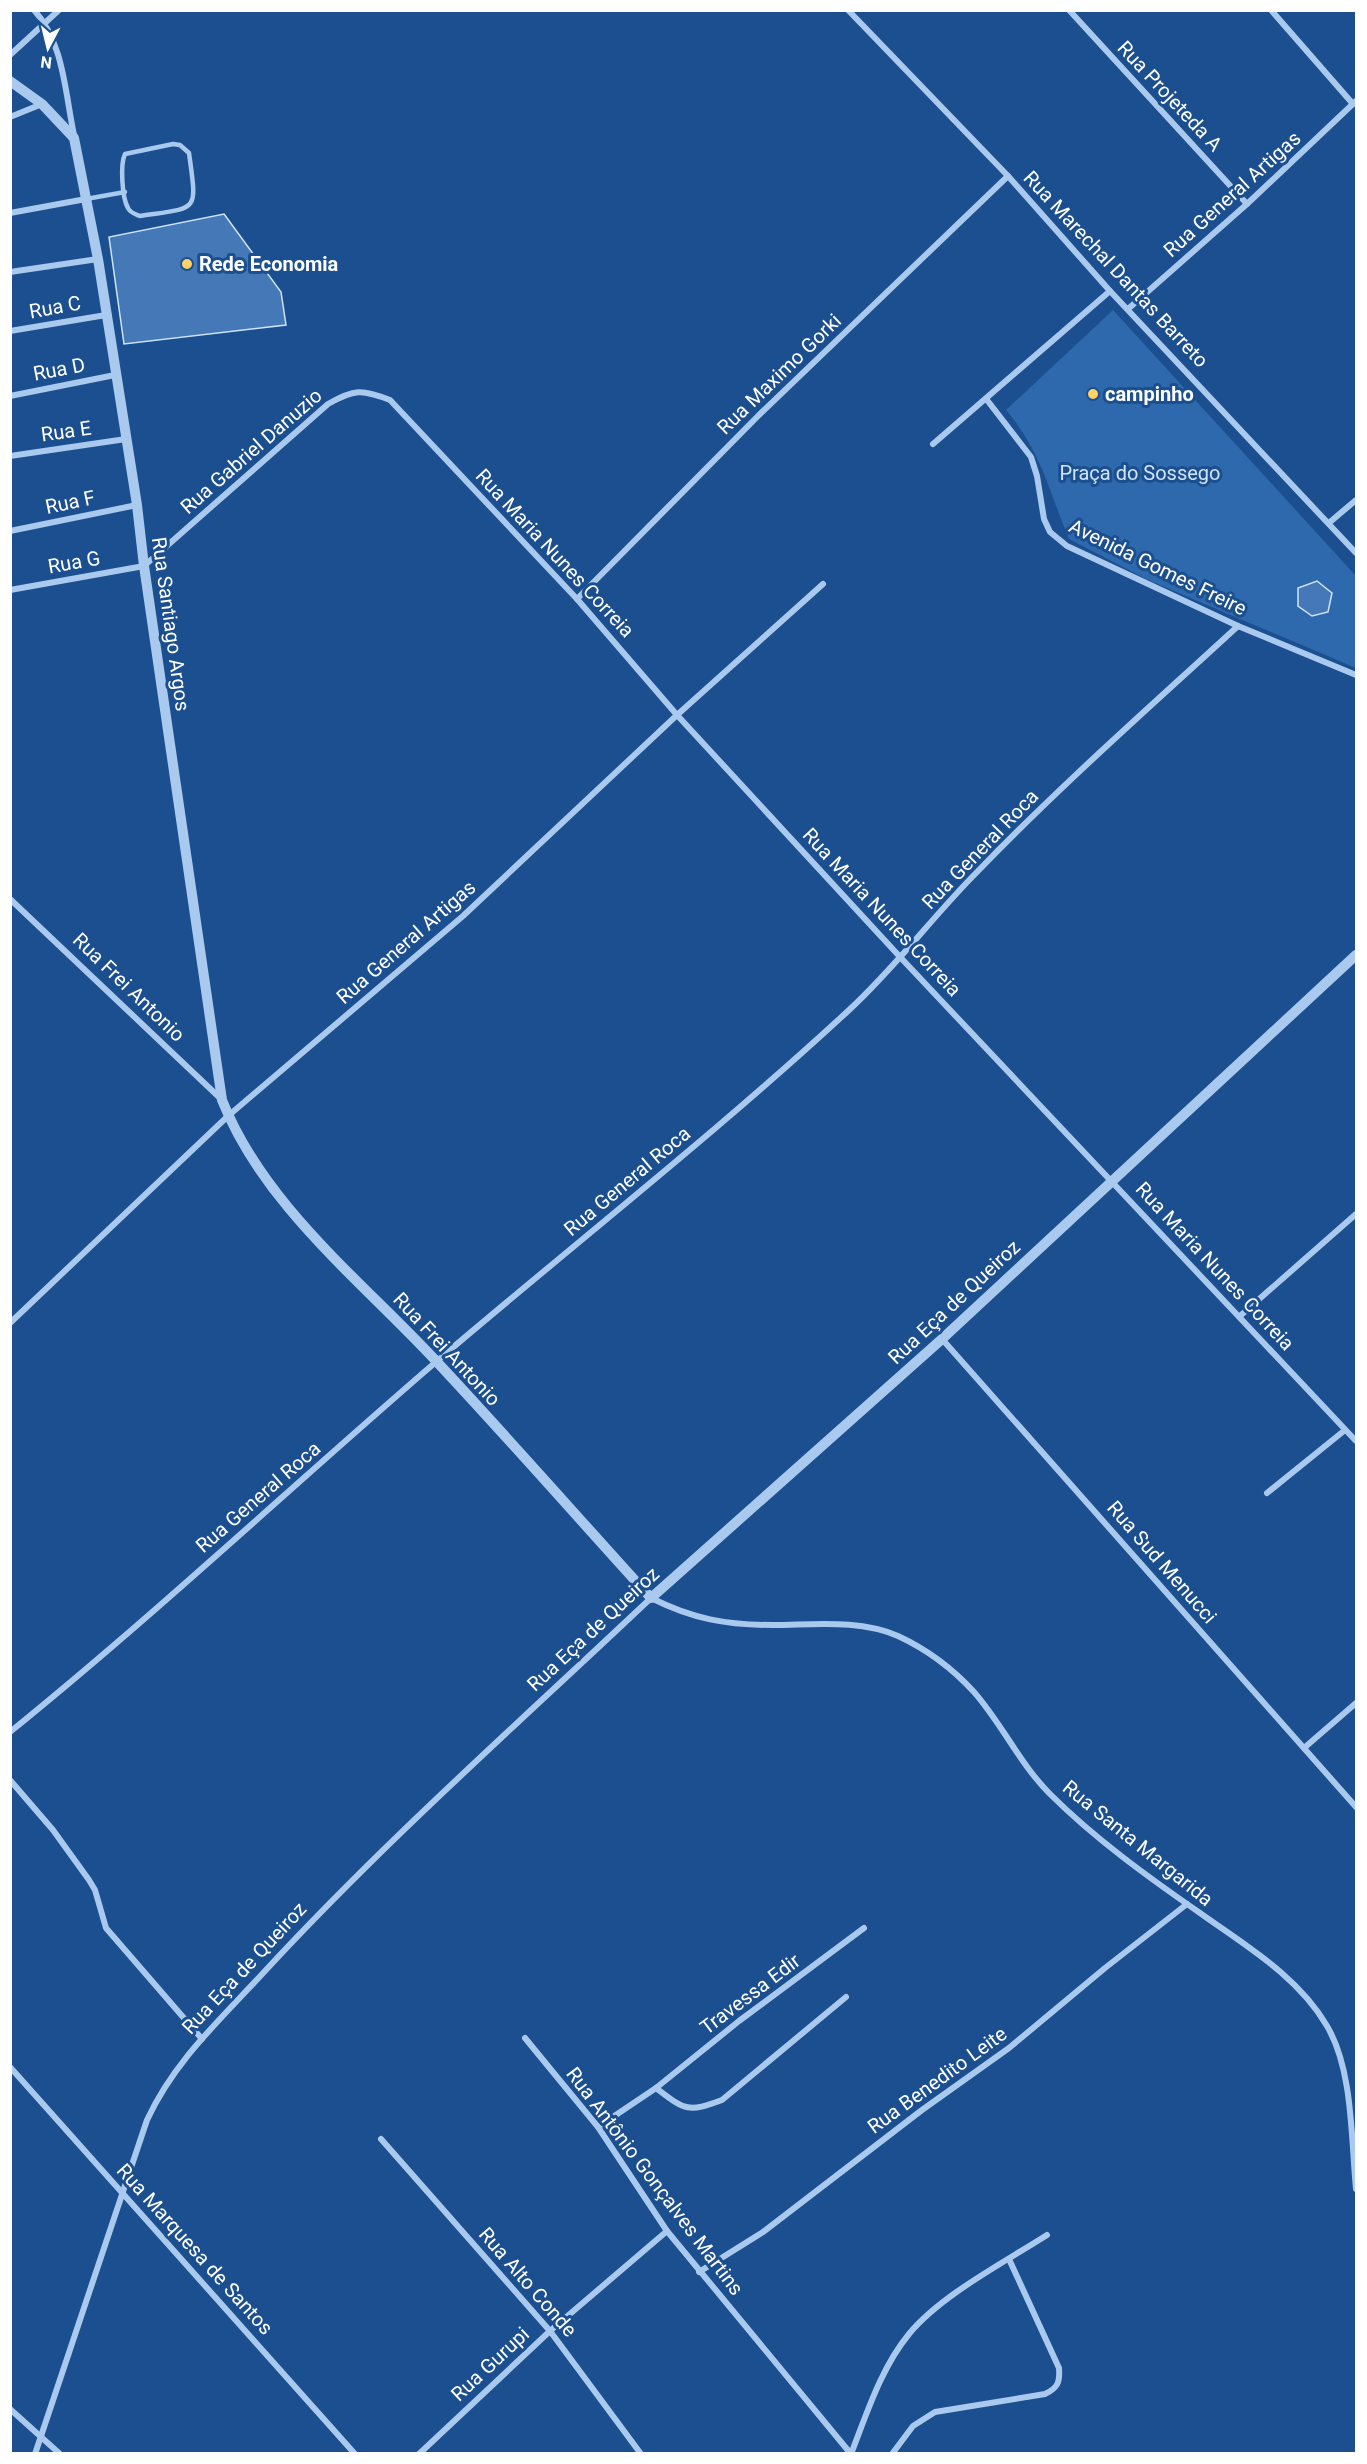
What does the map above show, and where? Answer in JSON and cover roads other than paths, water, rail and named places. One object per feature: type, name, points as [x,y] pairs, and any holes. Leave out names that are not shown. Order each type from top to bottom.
[{"type":"street","points":[[34,10],[45,23],[55,44],[74,138]]},
{"type":"street","points":[[10,55],[59,10]]},
{"type":"street","name":"Rua Marechal Dantas Barreto","points":[[848,10],[1008,176],[1110,291],[1330,522],[1356,553]]},
{"type":"street","name":"Rua Projeteda A","points":[[1069,10],[1247,204]]},
{"type":"street","points":[[1271,10],[1355,103]]},
{"type":"street","points":[[10,81],[42,104],[74,138]]},
{"type":"street","name":"Rua General Artigas","points":[[1128,309],[1247,204],[1355,103]]},
{"type":"street","points":[[10,117],[42,104]]},
{"type":"street","name":"Rua Santiago Argos","points":[[74,138],[98,259],[137,506],[222,1100],[228,1116]]},
{"type":"street","name":"Rua Maximo Gorki","points":[[577,599],[759,415],[1008,176]]},
{"type":"street","points":[[10,213],[86,199]]},
{"type":"street","points":[[10,272],[98,259]]},
{"type":"street","points":[[933,444],[987,400],[1110,291]]},
{"type":"street","name":"Rua C","points":[[10,331],[106,315]]},
{"type":"street","name":"Rua D","points":[[10,396],[115,375]]},
{"type":"street","name":"Rua Gabriel Danuzio","points":[[144,566],[328,404],[357,391],[390,400]]},
{"type":"street","name":"Rua Maria Nunes Correia","points":[[390,400],[577,599],[678,714],[901,958],[1356,1441]]},
{"type":"street","name":"Avenida Gomes Freire","points":[[987,400],[1031,458],[1037,476],[1044,519],[1050,532],[1067,546],[1238,626],[1356,675]]},
{"type":"street","name":"Rua E","points":[[10,456],[126,439]]},
{"type":"street","points":[[1330,522],[1356,500]]},
{"type":"street","name":"Rua F","points":[[10,531],[137,506]]},
{"type":"street","name":"Rua G","points":[[10,590],[144,566]]},
{"type":"street","name":"Rua General Artigas","points":[[10,1323],[228,1116],[463,916],[678,714],[823,584]]},
{"type":"street","name":"Rua General Roca","points":[[10,1732],[94,1664],[437,1362],[713,1131],[851,1008],[901,958],[975,873],[1069,781],[1238,626]]},
{"type":"street","name":"Rua Frei Antonio","points":[[10,899],[222,1100]]},
{"type":"street","name":"Rua Eça de Queiroz","points":[[35,2454],[147,2120],[159,2093],[177,2066],[357,1876],[651,1598],[942,1339],[1356,955]]},
{"type":"street","name":"Rua Frei Antonio","points":[[228,1116],[253,1159],[285,1205],[437,1362],[651,1598]]},
{"type":"street","points":[[1240,1316],[1356,1214]]},
{"type":"street","name":"Rua Sud Menucci","points":[[942,1339],[1356,1807]]},
{"type":"street","points":[[1267,1493],[1345,1430]]},
{"type":"street","name":"Rua Santa Margarida","points":[[651,1598],[678,1612],[696,1618],[737,1624],[830,1624],[865,1628],[895,1635],[928,1652],[975,1693],[1048,1791],[1097,1835],[1187,1905],[1281,1971],[1309,2001],[1327,2026],[1341,2054],[1347,2091],[1356,2189]]},
{"type":"street","points":[[1304,1748],[1356,1703]]},
{"type":"street","points":[[10,1780],[53,1830],[89,1880],[95,1890],[106,1928],[202,2039]]},
{"type":"street","name":"Rua Benedito Leite","points":[[699,2272],[763,2232],[922,2110],[1010,2048],[1106,1968],[1187,1905]]},
{"type":"street","name":"Travessa Edir","points":[[598,2127],[656,2088],[739,2021],[864,1928]]},
{"type":"street","points":[[656,2088],[679,2105],[698,2109],[722,2100],[846,1997]]},
{"type":"street","name":"Rua Antônio Gonçalves Martins","points":[[525,2038],[598,2127],[667,2231],[699,2272],[851,2454]]},
{"type":"street","name":"Rua Marquesa de Santos","points":[[10,2067],[355,2454]]},
{"type":"street","name":"Rua Alto Conde","points":[[381,2139],[550,2331],[641,2454]]},
{"type":"street","name":"Rua Gurupi","points":[[419,2454],[550,2331],[667,2231]]},
{"type":"street","points":[[851,2454],[872,2400],[889,2365],[909,2333],[943,2302],[1047,2235]]},
{"type":"street","points":[[892,2454],[913,2426],[935,2412],[1045,2394],[1055,2390],[1060,2381],[1059,2368],[1009,2259]]},
{"type":"street","points":[[10,2409],[60,2454]]},
{"type":"lane","points":[[173,144],[180,145],[189,153],[194,194],[189,207],[184,210],[140,216],[127,207],[125,192],[121,166],[125,154],[173,144]]},
{"type":"lane","points":[[86,199],[125,192]]},
{"type":"place","name":"Rede Economia","points":[[187,264]]},
{"type":"place","name":"campinho","points":[[1093,394]]},
{"type":"park label","name":"Praça do Sossego","points":[[1140,473]]}]
